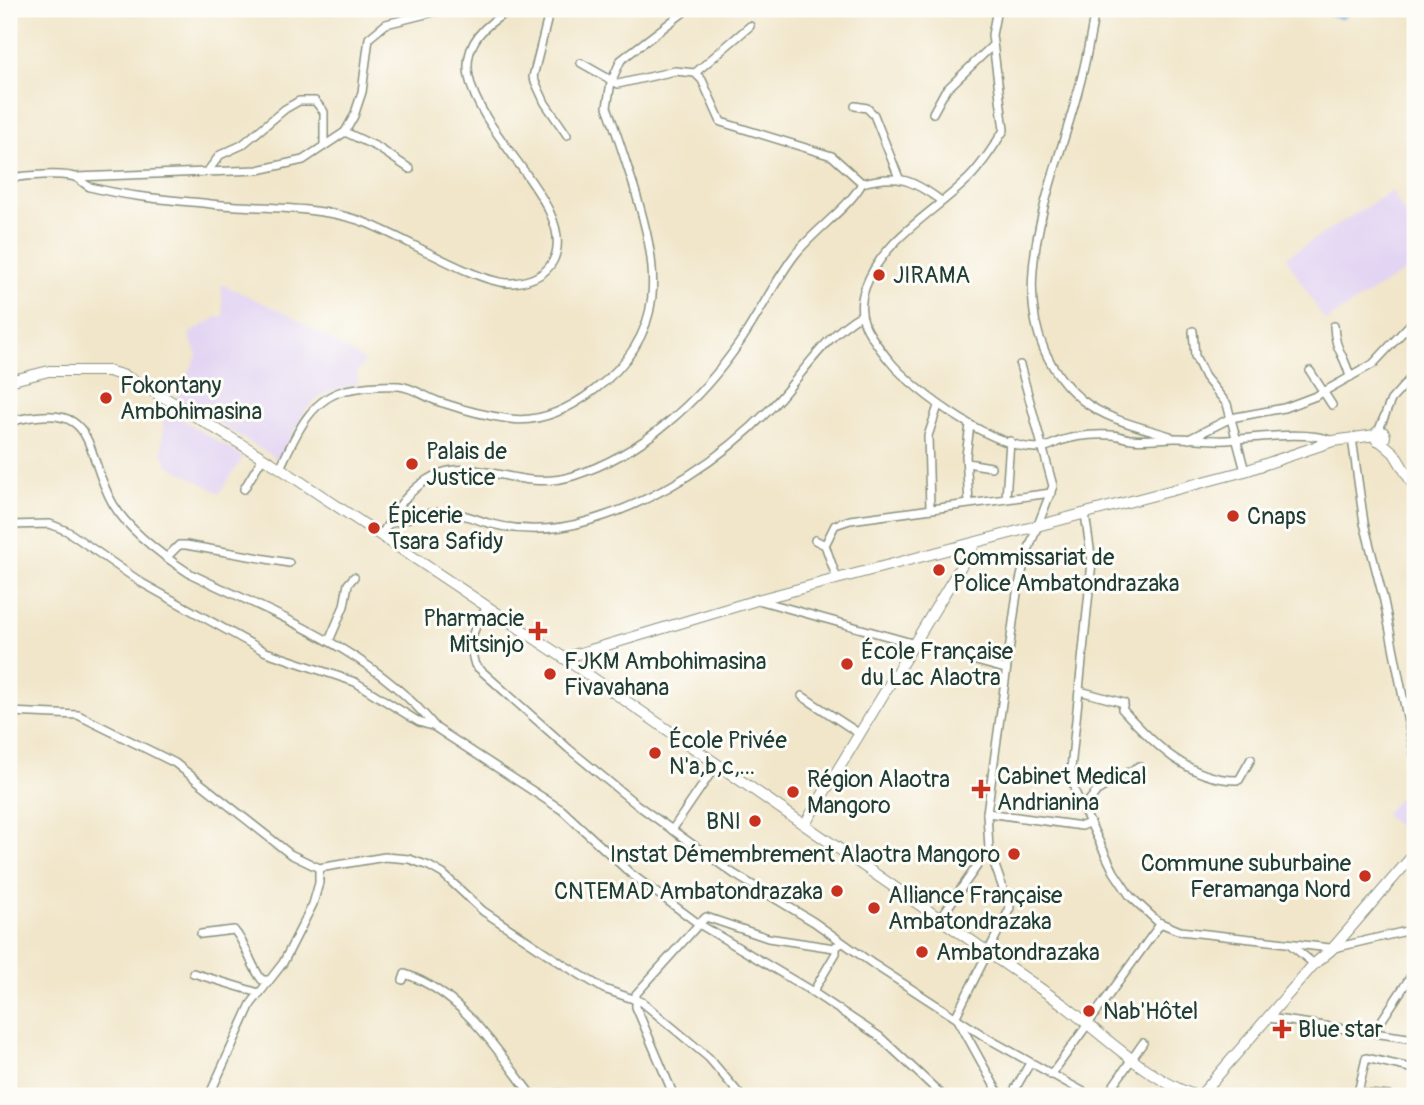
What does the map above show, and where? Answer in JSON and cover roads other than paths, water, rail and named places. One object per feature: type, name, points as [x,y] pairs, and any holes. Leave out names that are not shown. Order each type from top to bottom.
[{"type":"street","points":[[9,178],[258,170],[303,160],[345,132],[362,92],[369,38],[386,24],[446,9]]},
{"type":"street","points":[[75,177],[87,186],[124,192],[212,204],[331,214],[359,220],[499,284],[536,278],[549,268],[555,255],[558,243],[555,227],[522,167],[488,123],[472,88],[469,69],[476,39],[487,24],[513,9]]},
{"type":"street","points":[[551,9],[533,77],[545,103],[567,135]]},
{"type":"street","points":[[280,468],[302,422],[314,409],[346,390],[399,386],[418,391],[440,403],[511,419],[530,419],[567,410],[610,379],[633,351],[639,337],[650,309],[654,274],[650,240],[607,107],[611,82],[621,60],[688,9]]},
{"type":"street","points":[[997,9],[993,45],[1004,130],[969,177],[908,229],[875,268],[865,287],[861,315],[863,325],[899,373],[937,406],[970,425],[1010,441],[1044,447],[1079,435],[1116,435],[1131,440],[1238,440],[1304,436],[1324,437],[1333,441]]},
{"type":"street","points":[[1095,9],[1075,101],[1045,200],[1032,266],[1036,328],[1047,360],[1083,400],[1112,418],[1177,438]]},
{"type":"street","points":[[695,73],[750,26]]},
{"type":"street","points":[[933,113],[945,91],[993,45]]},
{"type":"street","points":[[581,63],[611,82],[632,82],[675,71],[695,73],[702,80],[721,122],[832,156],[862,183],[899,178],[921,186],[940,200]]},
{"type":"street","points":[[207,172],[220,155],[242,145],[299,101],[315,101],[324,112],[324,145]]},
{"type":"street","points":[[855,106],[867,108],[874,114],[899,178]]},
{"type":"street","points":[[345,132],[377,147],[410,169]]},
{"type":"street","points":[[380,535],[402,501],[427,478],[451,468],[535,481],[570,477],[624,454],[670,422],[723,366],[792,258],[817,229],[857,193],[862,183]]},
{"type":"street","points":[[389,524],[440,512],[462,514],[524,529],[550,529],[585,522],[655,495],[678,484],[749,428],[773,406],[823,346],[845,324],[861,315]]},
{"type":"street","points":[[1188,439],[1231,418],[1283,408],[1324,391],[1373,364],[1415,318]]},
{"type":"street","points":[[1334,326],[1335,346],[1346,359],[1350,377]]},
{"type":"street","points":[[1193,331],[1195,356],[1205,377],[1227,404],[1245,471]]},
{"type":"street","points":[[956,1016],[1010,908],[989,849],[987,813],[1005,669],[1026,556],[1053,486],[1020,365]]},
{"type":"street","points":[[9,381],[66,369],[108,371],[124,375],[263,457],[564,658],[805,824],[1182,1092],[1199,1096],[1415,853]]},
{"type":"street","points":[[1310,370],[1332,405]]},
{"type":"street","points":[[1415,373],[1391,400],[1383,418],[1379,438],[1415,488]]},
{"type":"street","points":[[930,508],[928,436],[937,406]]},
{"type":"street","points":[[9,422],[61,418],[80,427],[95,453],[113,504],[166,558],[189,573],[353,654],[384,678],[436,728],[562,810],[630,873],[699,924],[813,992],[880,1037],[943,1096]]},
{"type":"street","points":[[969,503],[970,425]]},
{"type":"street","points":[[1352,438],[1364,523],[1384,601],[1415,758]]},
{"type":"street","points":[[564,658],[757,600],[1245,471],[1333,441],[1379,438]]},
{"type":"street","points":[[1006,498],[1010,441]]},
{"type":"street","points":[[244,489],[263,457]]},
{"type":"street","points":[[968,463],[991,467]]},
{"type":"street","points":[[825,545],[835,526],[842,523],[930,508],[1051,493]]},
{"type":"street","points":[[1085,514],[1092,562],[1071,769],[1088,823],[1130,896],[1144,912],[1161,923],[1180,930],[1331,949],[1415,929]]},
{"type":"street","points":[[9,524],[50,524],[66,531],[142,583],[266,652],[355,682],[419,722],[436,728]]},
{"type":"street","points":[[815,540],[825,545],[837,579]]},
{"type":"street","points":[[805,824],[975,543]]},
{"type":"street","points":[[166,558],[179,545],[186,545],[289,563]]},
{"type":"street","points":[[328,641],[344,606],[348,584],[354,577]]},
{"type":"street","points":[[757,600],[1005,669]]},
{"type":"street","points":[[487,607],[471,632],[471,651],[475,665],[569,749],[672,830],[734,874],[814,922],[839,945],[1030,1063],[1091,1096]]},
{"type":"street","points":[[1080,691],[1124,703],[1122,709],[1166,754],[1206,775],[1239,780],[1251,759]]},
{"type":"street","points":[[802,696],[860,734]]},
{"type":"street","points":[[9,712],[78,715],[174,763],[226,800],[290,854],[319,868],[385,857],[409,859],[429,866],[443,874],[483,911],[564,965],[604,989],[642,1002],[709,1058],[741,1096]]},
{"type":"street","points":[[672,830],[717,764]]},
{"type":"street","points":[[1082,809],[1097,790],[1139,766]]},
{"type":"street","points":[[987,813],[1082,826],[1088,823]]},
{"type":"street","points":[[939,920],[989,849]]},
{"type":"street","points":[[209,1096],[259,993],[284,963],[313,904],[319,883],[319,868]]},
{"type":"street","points":[[674,1096],[635,1000],[640,988],[706,917],[768,938],[839,945]]},
{"type":"street","points":[[1051,1075],[1161,923]]},
{"type":"street","points":[[201,934],[234,930],[247,949],[257,974],[262,980],[268,980]]},
{"type":"street","points":[[1290,944],[1314,964]]},
{"type":"street","points":[[813,992],[839,945]]},
{"type":"street","points":[[1374,1032],[1415,970]]},
{"type":"street","points":[[193,973],[259,993]]},
{"type":"street","points":[[403,980],[405,974],[419,979],[469,1016],[534,1096],[559,1093],[596,1096]]},
{"type":"street","points":[[956,1016],[1000,1096]]},
{"type":"street","points":[[1269,1018],[1415,1039]]},
{"type":"street","points":[[1106,1096],[1143,1043]]},
{"type":"street","points":[[1358,1093],[1366,1058],[1415,1069]]},
{"type":"street","points":[[1011,1096],[1030,1063]]},
{"type":"street","points":[[1340,1096],[1358,1093],[1389,1096]]},
{"type":"waterway","points":[[1329,9],[1341,13],[1345,9]]},
{"type":"place","name":"JIRAMA","points":[[879,275]]},
{"type":"place","name":"Fokontany Ambohimasina","points":[[106,398]]},
{"type":"place","name":"Palais de Justice","points":[[412,464]]},
{"type":"place","name":"Cnaps","points":[[1233,516]]},
{"type":"place","name":"Épicerie Tsara Safidy","points":[[374,528]]},
{"type":"place","name":"Commissariat de Police Ambatondrazaka","points":[[939,570]]},
{"type":"place","name":"Pharmacie Mitsinjo","points":[[538,631]]},
{"type":"place","name":"École Française du Lac Alaotra","points":[[847,664]]},
{"type":"place","name":"FJKM Ambohimasina Fivavahana","points":[[550,674]]},
{"type":"place","name":"École Privée N'a,b,c,...","points":[[655,753]]},
{"type":"place","name":"Cabinet Medical Andrianina","points":[[981,789]]},
{"type":"place","name":"Région Alaotra Mangoro","points":[[793,792]]},
{"type":"place","name":"BNI","points":[[755,821]]},
{"type":"place","name":"Instat Démembrement Alaotra Mangoro","points":[[1014,854]]},
{"type":"place","name":"Commune suburbaine Feramanga Nord","points":[[1365,876]]},
{"type":"place","name":"CNTEMAD Ambatondrazaka","points":[[837,891]]},
{"type":"place","name":"Alliance Française Ambatondrazaka","points":[[874,908]]},
{"type":"place","name":"Ambatondrazaka","points":[[922,952]]},
{"type":"place","name":"Nab'Hôtel","points":[[1089,1011]]},
{"type":"place","name":"Blue star","points":[[1282,1029]]}]
